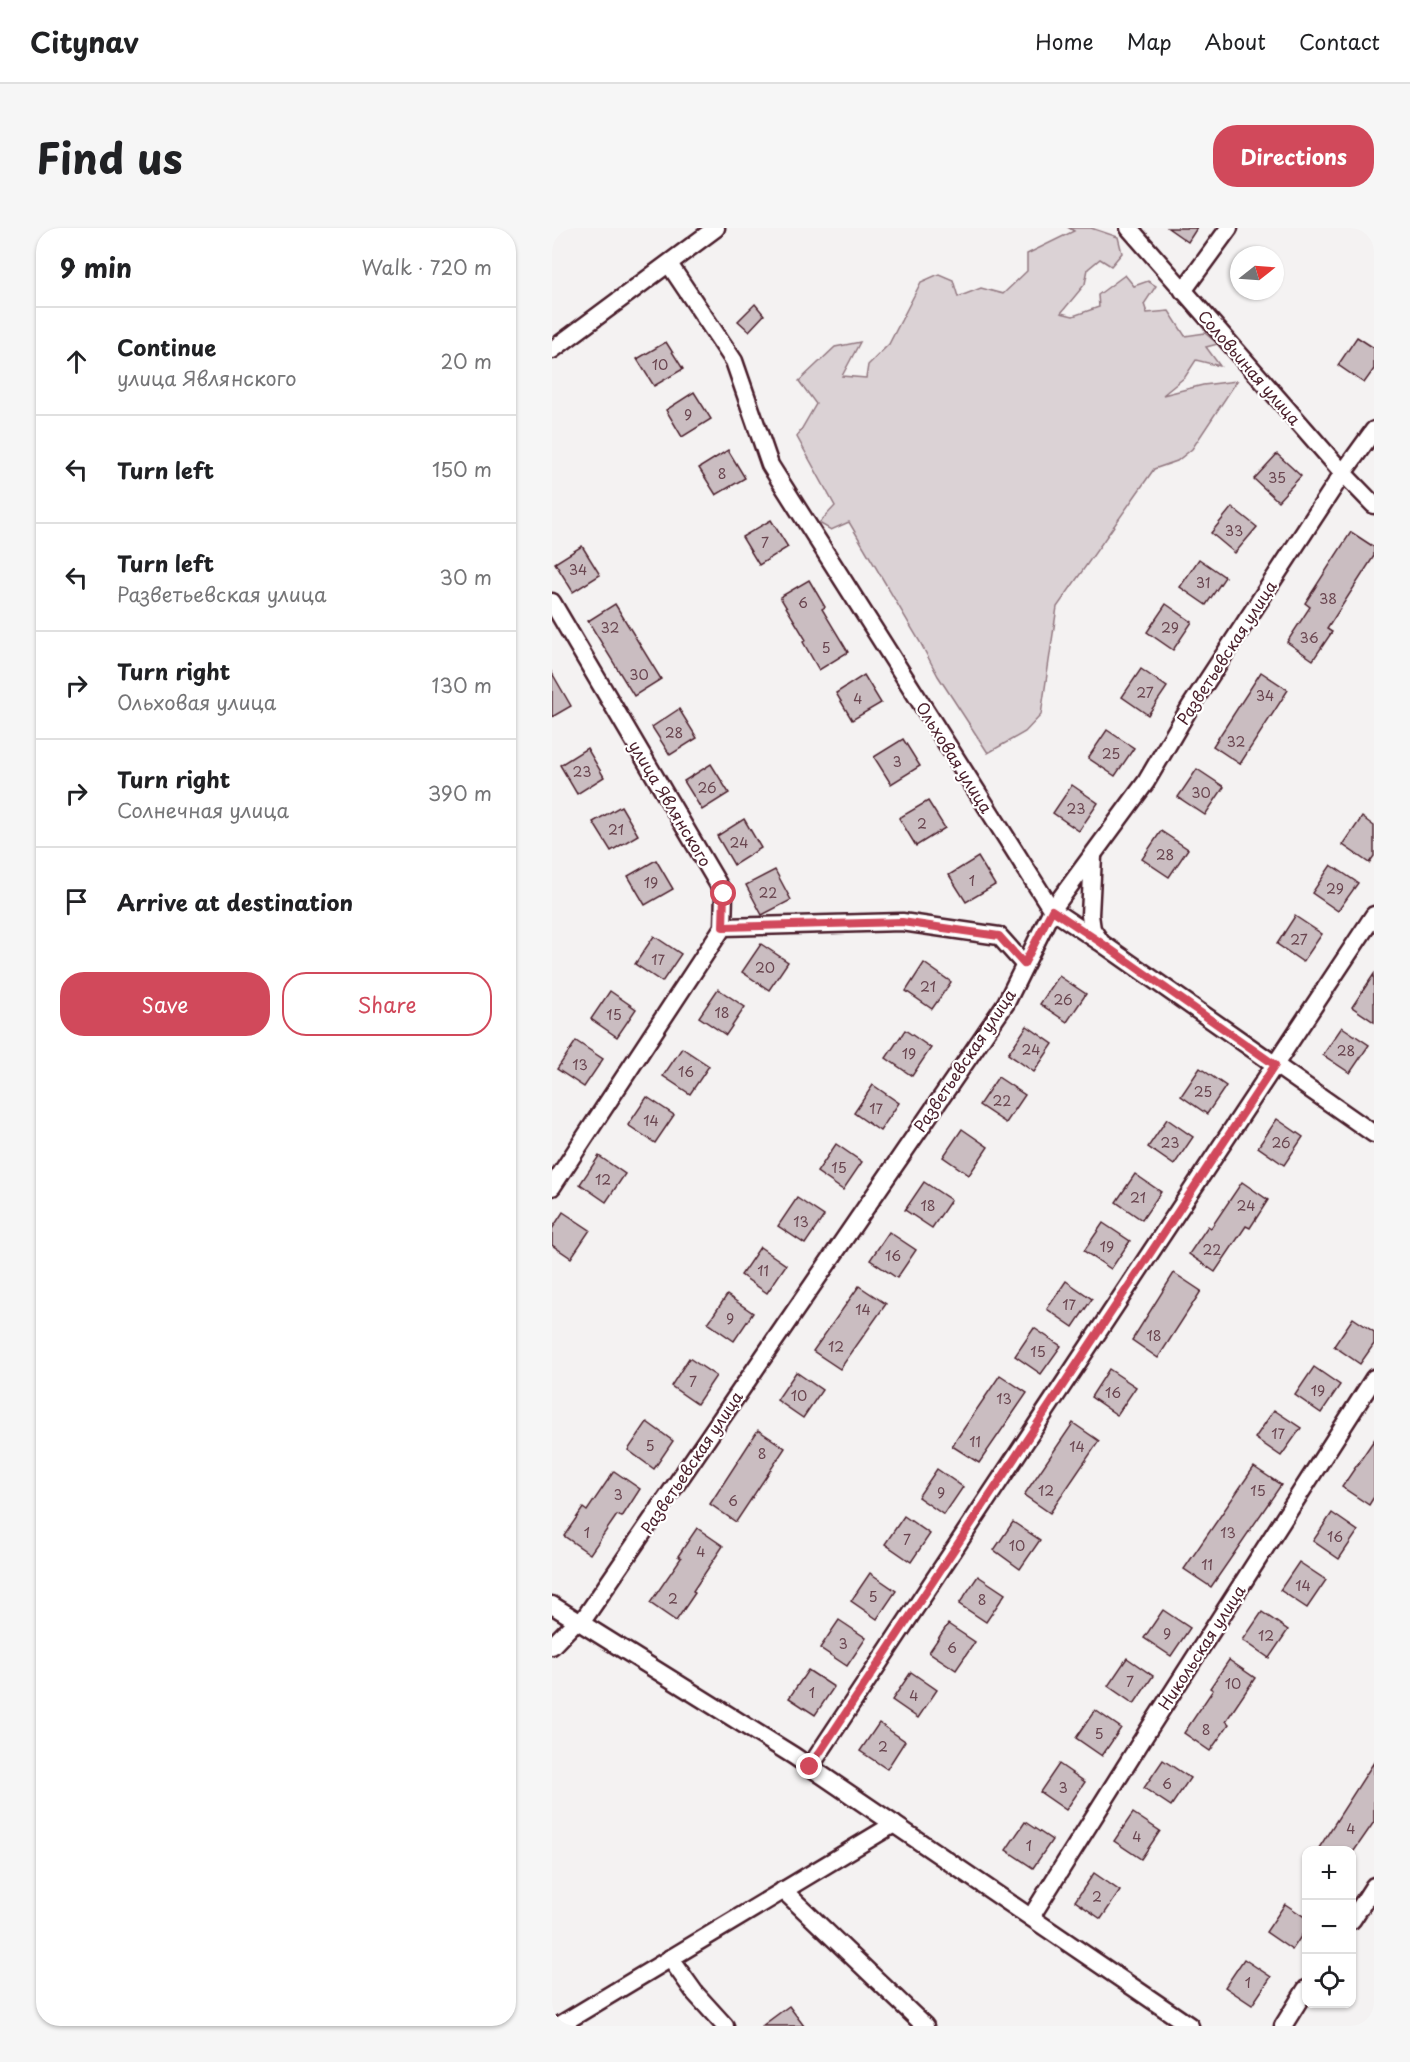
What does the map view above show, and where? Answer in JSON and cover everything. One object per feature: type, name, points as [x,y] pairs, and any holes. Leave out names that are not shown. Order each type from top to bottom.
[{"type":"street","points":[[552,351],[716,228]]},
{"type":"street","name":"Соловьиная улица","points":[[1129,228],[1343,473],[1374,505]]},
{"type":"street","points":[[1183,291],[1230,228]]},
{"type":"street","name":"Ольховая улица","points":[[669,264],[734,361],[770,465],[1052,910],[1374,1134]]},
{"type":"street","name":"Разветьевская улица","points":[[552,1646],[579,1621],[1006,1003],[1052,910],[1146,782],[1190,707],[1374,429]]},
{"type":"street","name":"улица Являнского","points":[[552,602],[724,894],[723,927]]},
{"type":"street","points":[[1093,856],[1090,915],[1092,929],[1100,942]]},
{"type":"street","points":[[810,1767],[1374,915]]},
{"type":"street","points":[[552,1187],[723,927],[902,922],[999,936],[1024,964]]},
{"type":"street","name":"Никольская улица","points":[[1031,1917],[1374,1378]]},
{"type":"street","points":[[552,1605],[810,1767],[1190,2026]]},
{"type":"street","points":[[558,2026],[894,1824]]},
{"type":"street","points":[[1356,1914],[1374,1886]]},
{"type":"street","points":[[783,1890],[925,2026]]},
{"type":"street","points":[[670,1958],[695,1993],[725,2026]]},
{"type":"street","points":[[1284,2026],[1302,1996]]},
{"type":"shaded area","points":[[1069,228],[1091,228],[1118,237],[1122,253],[1111,266],[1100,259],[1088,269],[1085,284],[1061,313],[1073,316],[1099,307],[1098,295],[1125,275],[1134,286],[1148,281],[1156,286],[1144,304],[1147,313],[1169,311],[1185,336],[1205,333],[1218,344],[1206,347],[1220,366],[1196,360],[1185,377],[1163,395],[1203,385],[1237,381],[1192,449],[1177,461],[1154,469],[1057,607],[1041,715],[1025,732],[988,753],[938,676],[849,522],[831,530],[819,523],[835,506],[797,437],[816,404],[799,381],[835,347],[860,342],[842,376],[866,378],[868,365],[889,344],[921,282],[939,274],[953,280],[958,297],[981,288],[1003,294],[1027,271],[1027,254],[1074,231]]},
{"type":"building","points":[[1168,228],[1197,228],[1188,242]]},
{"type":"building","points":[[755,304],[764,315],[749,331],[738,321]]},
{"type":"building","points":[[1357,337],[1374,348],[1374,369],[1364,383],[1338,365]]},
{"type":"building","points":[[666,342],[683,369],[654,386],[637,359]]},
{"type":"building","points":[[694,392],[711,419],[682,437],[666,410]]},
{"type":"building","points":[[728,450],[745,478],[716,495],[699,468]]},
{"type":"building","points":[[1277,454],[1301,476],[1278,501],[1254,479]]},
{"type":"building","points":[[1232,507],[1257,527],[1235,553],[1211,533]]},
{"type":"building","points":[[771,520],[788,547],[759,565],[742,537]]},
{"type":"building","points":[[1351,532],[1374,547],[1374,556],[1327,629],[1332,632],[1313,660],[1287,642],[1310,607],[1305,603]]},
{"type":"building","points":[[582,546],[600,575],[573,592],[555,563]]},
{"type":"building","points":[[1199,559],[1225,577],[1206,605],[1180,587]]},
{"type":"building","points":[[809,580],[825,607],[822,609],[848,652],[819,670],[803,642],[806,640],[780,597]]},
{"type":"building","points":[[615,604],[661,679],[634,696],[588,621]]},
{"type":"building","points":[[1166,604],[1192,622],[1173,650],[1147,632]]},
{"type":"building","points":[[1141,669],[1167,687],[1148,715],[1122,697]]},
{"type":"building","points":[[1261,672],[1288,690],[1240,764],[1213,746]]},
{"type":"building","points":[[552,673],[571,706],[552,717]]},
{"type":"building","points":[[864,675],[881,703],[852,720],[836,693]]},
{"type":"building","points":[[679,709],[697,738],[670,755],[652,727]]},
{"type":"building","points":[[1107,730],[1134,748],[1115,776],[1088,758]]},
{"type":"building","points":[[903,739],[920,766],[891,784],[874,757]]},
{"type":"building","points":[[587,748],[604,777],[577,794],[560,765]]},
{"type":"building","points":[[711,764],[729,793],[702,810],[684,781]]},
{"type":"building","points":[[1197,769],[1224,787],[1205,815],[1178,797]]},
{"type":"building","points":[[1072,785],[1098,803],[1079,831],[1053,813]]},
{"type":"building","points":[[928,801],[945,828],[916,846],[899,818]]},
{"type":"building","points":[[621,806],[638,835],[611,851],[593,822]]},
{"type":"building","points":[[1362,817],[1374,826],[1374,856],[1369,863],[1343,845]]},
{"type":"building","points":[[744,819],[761,848],[734,865],[717,836]]},
{"type":"building","points":[[1161,831],[1188,849],[1169,877],[1142,859]]},
{"type":"building","points":[[978,857],[995,885],[966,902],[949,875]]},
{"type":"building","points":[[656,860],[673,889],[645,905],[628,876]]},
{"type":"building","points":[[1331,865],[1358,883],[1338,911],[1312,893]]},
{"type":"building","points":[[775,870],[791,900],[762,915],[746,885]]},
{"type":"building","points":[[1295,916],[1322,934],[1303,962],[1277,944]]},
{"type":"building","points":[[654,936],[681,954],[662,982],[635,964]]},
{"type":"building","points":[[761,944],[788,962],[769,990],[742,972]]},
{"type":"building","points":[[924,963],[951,982],[932,1009],[906,991]]},
{"type":"building","points":[[1374,974],[1374,1022],[1352,1007]]},
{"type":"building","points":[[1059,976],[1086,994],[1067,1022],[1040,1004]]},
{"type":"building","points":[[718,989],[745,1007],[726,1035],[699,1017]]},
{"type":"building","points":[[610,991],[636,1009],[617,1037],[591,1019]]},
{"type":"building","points":[[1027,1026],[1053,1044],[1034,1072],[1008,1054]]},
{"type":"building","points":[[1342,1027],[1369,1045],[1350,1073],[1323,1055]]},
{"type":"building","points":[[905,1030],[931,1048],[912,1076],[886,1058]]},
{"type":"building","points":[[576,1041],[603,1059],[584,1087],[557,1069]]},
{"type":"building","points":[[682,1048],[709,1066],[690,1094],[663,1076]]},
{"type":"building","points":[[1200,1068],[1226,1086],[1207,1114],[1181,1096]]},
{"type":"building","points":[[998,1077],[1025,1095],[1006,1123],[979,1105]]},
{"type":"building","points":[[873,1085],[899,1103],[880,1131],[854,1113]]},
{"type":"building","points":[[647,1097],[674,1115],[655,1143],[628,1125]]},
{"type":"building","points":[[1167,1119],[1193,1137],[1174,1165],[1148,1147]]},
{"type":"building","points":[[1277,1119],[1303,1137],[1284,1165],[1258,1147]]},
{"type":"building","points":[[962,1129],[988,1147],[969,1175],[943,1157]]},
{"type":"building","points":[[836,1144],[862,1162],[843,1190],[817,1172]]},
{"type":"building","points":[[599,1156],[625,1174],[606,1202],[580,1184]]},
{"type":"building","points":[[1135,1174],[1161,1192],[1142,1220],[1116,1202]]},
{"type":"building","points":[[924,1182],[951,1200],[932,1228],[905,1210]]},
{"type":"building","points":[[1242,1182],[1268,1200],[1250,1228],[1246,1226],[1215,1272],[1189,1254],[1208,1226],[1211,1228]]},
{"type":"building","points":[[797,1198],[824,1216],[805,1244],[778,1226]]},
{"type":"building","points":[[563,1212],[590,1230],[571,1258],[552,1245],[552,1229]]},
{"type":"building","points":[[1103,1223],[1130,1241],[1111,1269],[1084,1251]]},
{"type":"building","points":[[889,1232],[916,1250],[897,1278],[870,1260]]},
{"type":"building","points":[[760,1247],[786,1265],[767,1293],[741,1275]]},
{"type":"building","points":[[1174,1273],[1201,1291],[1158,1358],[1132,1340]]},
{"type":"building","points":[[1066,1281],[1092,1299],[1073,1327],[1047,1309]]},
{"type":"building","points":[[859,1286],[886,1304],[840,1369],[813,1351]]},
{"type":"building","points":[[727,1295],[753,1313],[734,1341],[708,1323]]},
{"type":"building","points":[[1353,1318],[1374,1332],[1374,1344],[1360,1364],[1334,1346]]},
{"type":"building","points":[[1034,1328],[1061,1346],[1041,1374],[1015,1356]]},
{"type":"building","points":[[689,1358],[716,1376],[697,1404],[671,1386]]},
{"type":"building","points":[[1314,1367],[1340,1385],[1321,1413],[1295,1395]]},
{"type":"building","points":[[1109,1369],[1136,1387],[1117,1415],[1091,1397]]},
{"type":"building","points":[[796,1372],[822,1390],[803,1418],[777,1400]]},
{"type":"building","points":[[1000,1375],[1027,1393],[979,1463],[952,1446]]},
{"type":"building","points":[[1274,1410],[1301,1428],[1281,1456],[1255,1438]]},
{"type":"building","points":[[647,1422],[673,1441],[654,1469],[628,1450]]},
{"type":"building","points":[[1073,1423],[1099,1441],[1050,1513],[1024,1495]]},
{"type":"building","points":[[758,1430],[785,1448],[736,1522],[710,1504]]},
{"type":"building","points":[[1374,1440],[1374,1497],[1369,1505],[1342,1487]]},
{"type":"building","points":[[1254,1467],[1281,1485],[1211,1587],[1184,1569]]},
{"type":"building","points":[[937,1469],[963,1487],[944,1515],[918,1497]]},
{"type":"building","points":[[614,1471],[640,1489],[622,1517],[617,1515],[590,1554],[564,1536],[583,1508],[587,1511]]},
{"type":"building","points":[[1332,1513],[1358,1531],[1339,1559],[1313,1541]]},
{"type":"building","points":[[904,1516],[930,1534],[911,1562],[885,1544]]},
{"type":"building","points":[[1013,1522],[1040,1540],[1020,1569],[994,1550]]},
{"type":"building","points":[[697,1528],[723,1546],[676,1621],[650,1603],[681,1558],[678,1556]]},
{"type":"building","points":[[1299,1562],[1326,1580],[1307,1608],[1280,1590]]},
{"type":"building","points":[[870,1573],[896,1591],[877,1619],[851,1601]]},
{"type":"building","points":[[978,1576],[1005,1594],[986,1622],[959,1604]]},
{"type":"building","points":[[1163,1610],[1190,1628],[1171,1656],[1144,1638]]},
{"type":"building","points":[[1262,1612],[1288,1630],[1269,1658],[1243,1640]]},
{"type":"building","points":[[839,1620],[866,1638],[847,1666],[820,1648]]},
{"type":"building","points":[[948,1624],[975,1642],[956,1670],[929,1652]]},
{"type":"building","points":[[1127,1658],[1153,1676],[1134,1704],[1108,1686]]},
{"type":"building","points":[[1229,1660],[1255,1678],[1226,1721],[1229,1724],[1210,1751],[1184,1733],[1213,1690],[1210,1688]]},
{"type":"building","points":[[808,1670],[834,1687],[815,1715],[789,1698]]},
{"type":"building","points":[[911,1672],[937,1690],[918,1718],[892,1700]]},
{"type":"building","points":[[1095,1710],[1121,1728],[1102,1756],[1076,1738]]},
{"type":"building","points":[[879,1723],[905,1741],[887,1769],[860,1751]]},
{"type":"building","points":[[1163,1760],[1190,1778],[1171,1806],[1144,1788]]},
{"type":"building","points":[[1374,1762],[1374,1822],[1356,1848],[1356,1846],[1320,1846]]},
{"type":"building","points":[[1059,1764],[1085,1782],[1066,1810],[1040,1792]]},
{"type":"building","points":[[1133,1813],[1160,1831],[1141,1859],[1114,1841]]},
{"type":"building","points":[[1025,1822],[1052,1840],[1033,1868],[1006,1850]]},
{"type":"building","points":[[1094,1873],[1120,1891],[1101,1919],[1075,1901]]},
{"type":"building","points":[[1285,1904],[1302,1915],[1302,1935],[1292,1950],[1266,1932]]},
{"type":"building","points":[[1244,1959],[1271,1977],[1252,2005],[1225,1987]]},
{"type":"building","points":[[789,2006],[804,2026],[762,2026]]},
{"type":"route","points":[[724,894],[723,927],[902,922],[999,936],[1024,964],[1052,910],[1275,1065],[810,1767]]}]
